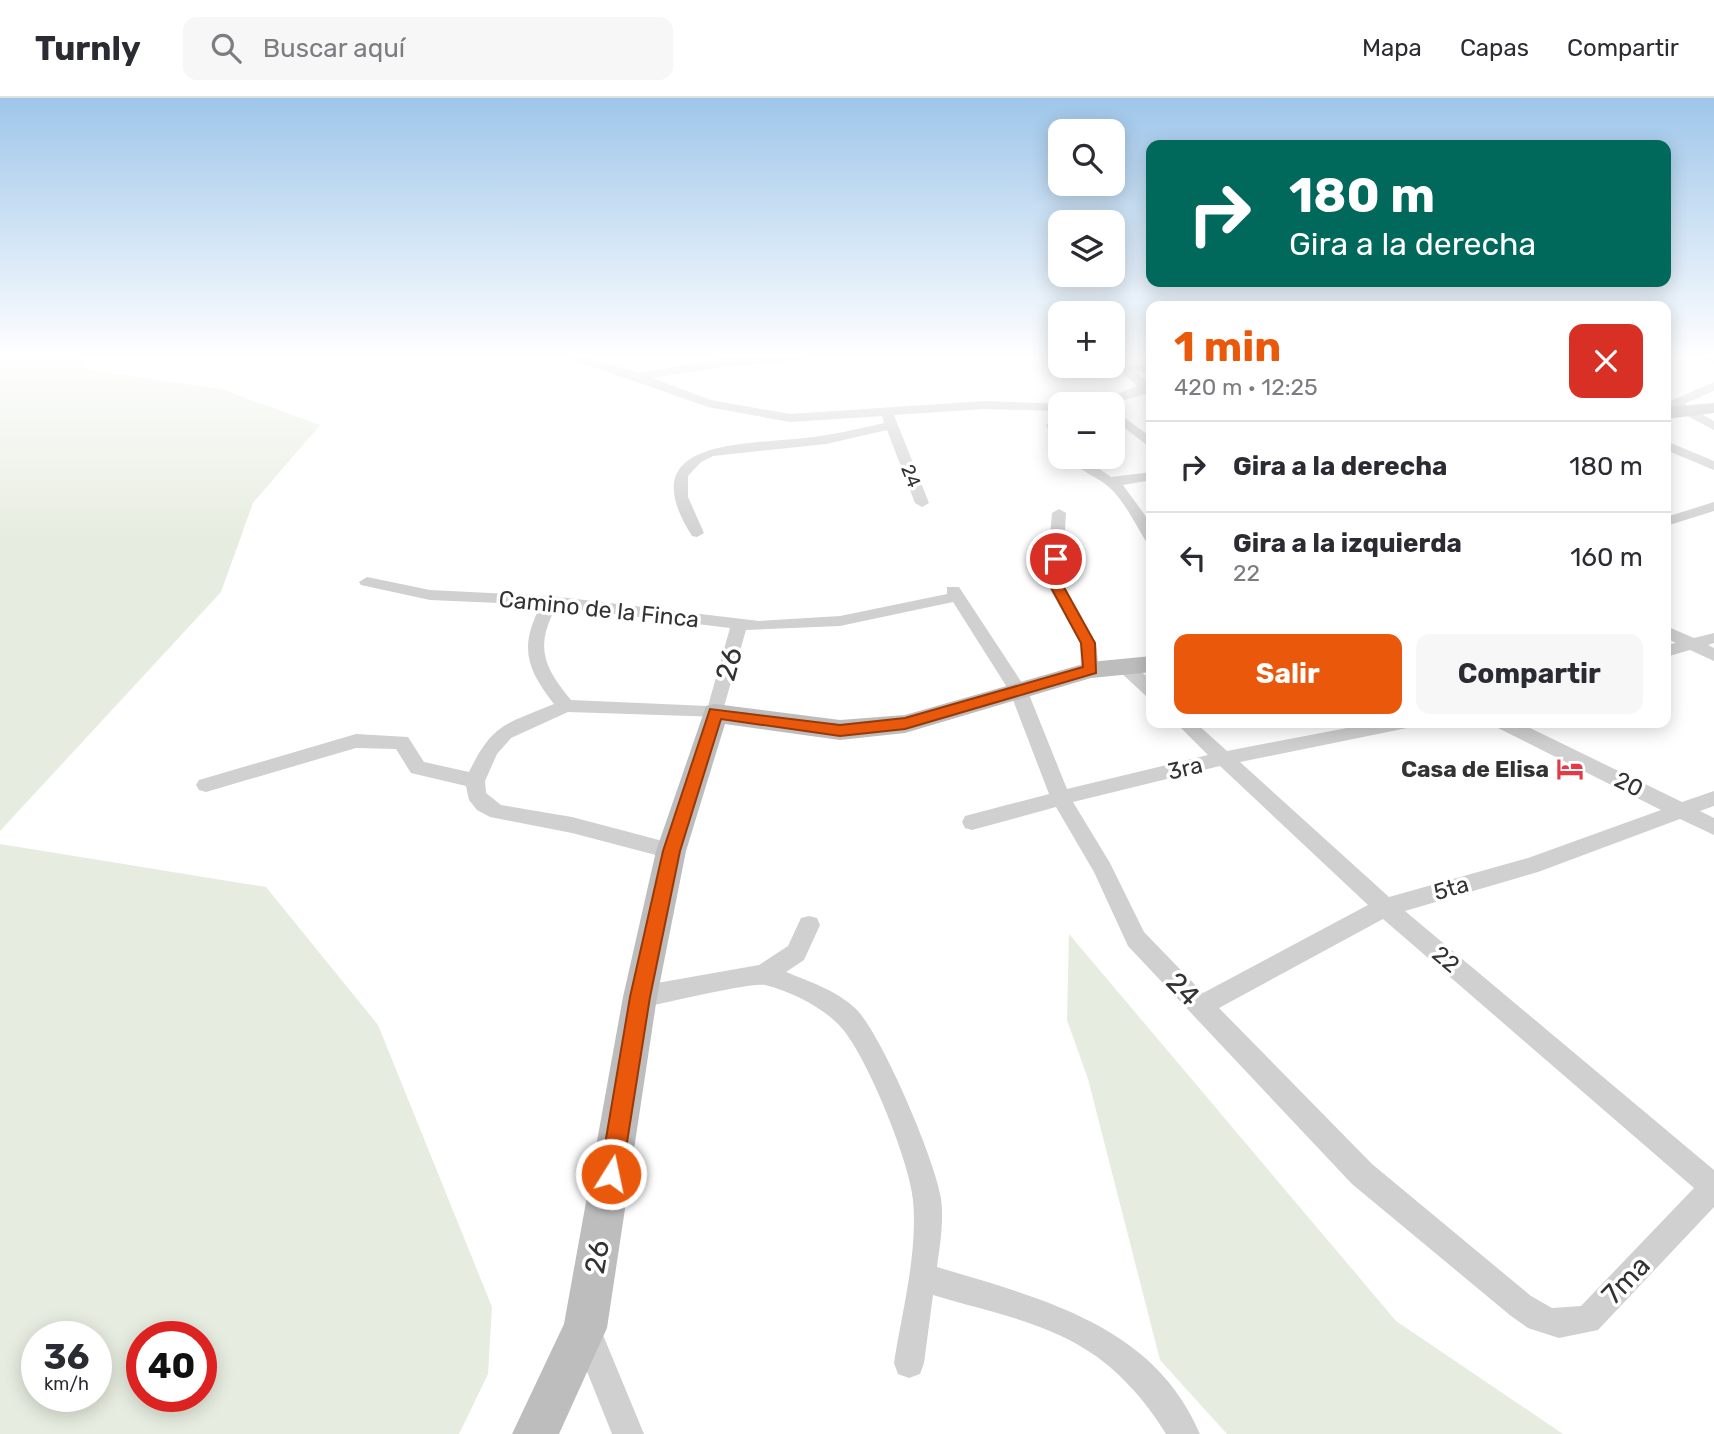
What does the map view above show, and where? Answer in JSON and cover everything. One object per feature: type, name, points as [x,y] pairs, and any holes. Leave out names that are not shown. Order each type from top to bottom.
[{"type":"street","name":"24","points":[[889,419],[922,503]]},
{"type":"street","points":[[1125,422],[1146,440]]},
{"type":"street","points":[[697,533],[688,515],[680,479],[682,470],[694,459],[710,452],[827,440],[891,425]]},
{"type":"street","points":[[1671,447],[1714,466]]},
{"type":"street","points":[[1088,469],[1098,478],[1114,484],[1138,513],[1146,528]]},
{"type":"street","points":[[1114,484],[1146,477]]},
{"type":"street","points":[[1671,519],[1714,506]]},
{"type":"street","points":[[1059,513],[1054,582],[1088,643],[1090,670]]},
{"type":"street","name":"Camino de la Finca","points":[[367,582],[430,595],[551,601],[759,626],[839,621],[954,593]]},
{"type":"street","name":"24","points":[[954,593],[1019,692],[1060,797],[1103,869],[1136,939],[1362,1174],[1521,1306]]},
{"type":"street","points":[[551,601],[537,625],[534,654],[543,680],[566,706]]},
{"type":"street","name":"26","points":[[535,1434],[585,1328],[640,997],[671,851],[715,713],[739,624]]},
{"type":"street","points":[[1671,633],[1714,655]]},
{"type":"street","points":[[1671,650],[1714,638]]},
{"type":"street","points":[[671,851],[572,825],[497,812],[484,805],[475,795],[474,781],[489,751],[504,733],[566,706],[715,713],[840,730],[905,724],[1090,670],[1146,664]]},
{"type":"street","points":[[1124,666],[1146,686]]},
{"type":"street","name":"22","points":[[1190,728],[1385,907],[1714,1187]]},
{"type":"street","name":"3ra","points":[[972,822],[1060,797],[1223,759],[1343,738],[1381,728]]},
{"type":"street","name":"20","points":[[1515,728],[1714,827]]},
{"type":"street","points":[[206,785],[356,741],[401,742],[418,768],[474,781]]},
{"type":"street","name":"5ta","points":[[1199,1007],[1385,907],[1531,866],[1714,797]]},
{"type":"street","points":[[640,997],[764,974],[796,953],[809,925]]},
{"type":"street","points":[[764,974],[827,1000],[849,1018],[869,1047],[914,1151],[926,1198],[927,1235],[909,1363]]},
{"type":"street","name":"7ma","points":[[1521,1306],[1558,1325],[1588,1320],[1714,1187]]},
{"type":"street","points":[[922,1277],[1038,1314],[1096,1338],[1137,1372],[1167,1406],[1184,1434]]},
{"type":"street","points":[[585,1328],[628,1434]]},
{"type":"shaded area","points":[[0,419],[304,419],[320,425],[253,503],[221,592],[0,831]]},
{"type":"shaded area","points":[[0,844],[266,887],[378,1025],[492,1307],[488,1374],[459,1434],[0,1434]]},
{"type":"shaded area","points":[[1069,934],[1396,1321],[1563,1434],[1227,1434],[1160,1360],[1088,1079],[1067,1020]]},
{"type":"place","name":"Casa de Elisa","points":[[1570,769]]},
{"type":"route","points":[[611,1174],[640,997],[671,851],[715,713],[840,730],[905,724],[1090,670],[1088,643],[1054,582],[1056,559]]}]
